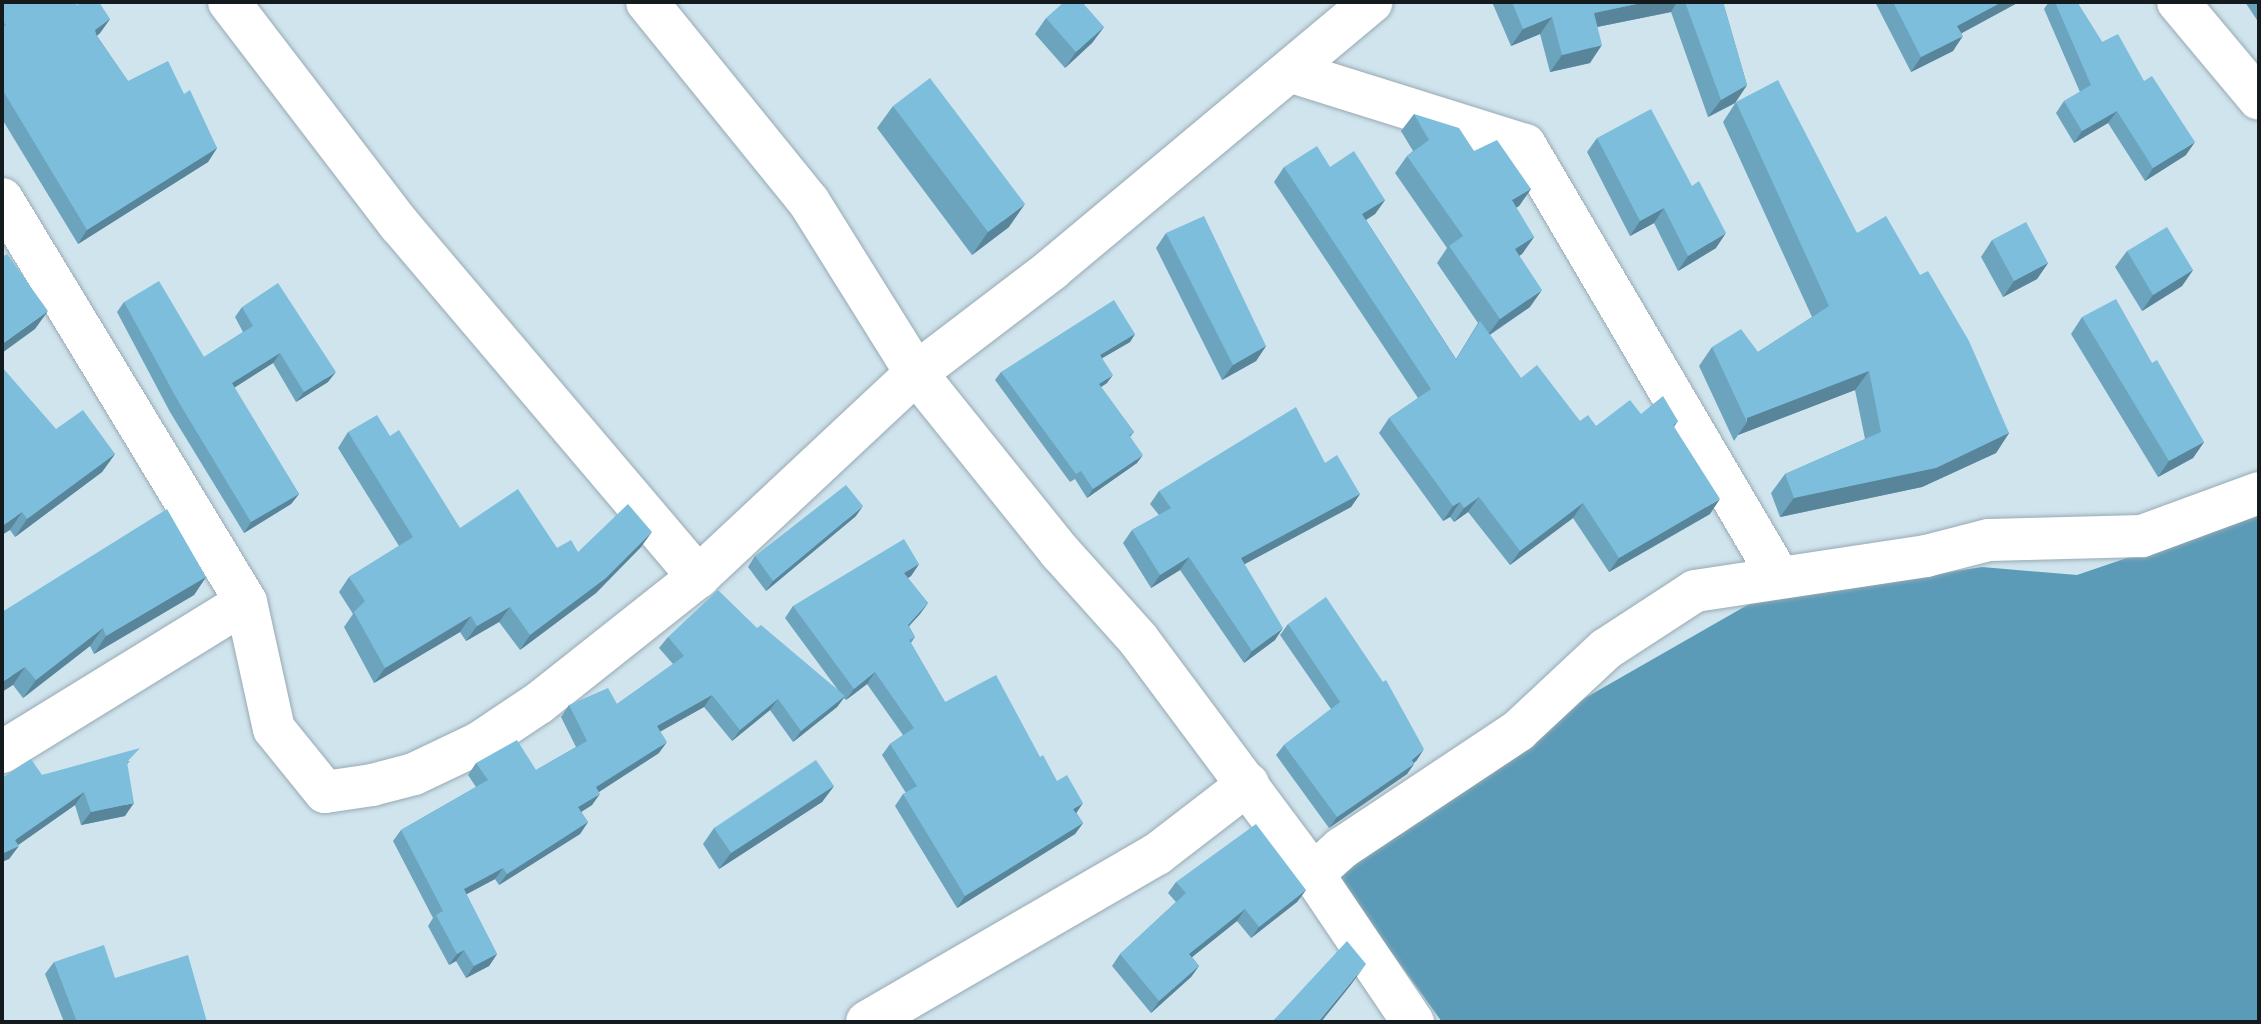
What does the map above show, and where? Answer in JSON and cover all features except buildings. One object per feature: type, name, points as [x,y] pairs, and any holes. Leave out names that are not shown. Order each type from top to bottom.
[{"type":"street","points":[[229,2],[399,224],[698,577]]},
{"type":"street","points":[[647,2],[809,202],[916,373],[1060,552],[1138,639],[1248,784],[1413,1022]]},
{"type":"street","points":[[3,202],[246,602],[274,729],[325,792],[414,774],[479,743],[539,703],[698,577],[916,373],[1292,72],[1372,2]]},
{"type":"street","points":[[2178,2],[2259,99]]},
{"type":"street","points":[[1292,72],[1525,145],[1779,577]]},
{"type":"street","points":[[1313,874],[1342,848],[1518,731],[1606,649],[1695,591],[1926,556],[1989,540],[2142,536],[2259,493]]},
{"type":"street","points":[[2,752],[246,602]]},
{"type":"street","points":[[867,1022],[1157,854],[1248,784]]},
{"type":"water","points":[[2259,513],[2259,1022],[1442,1022],[1331,869],[1571,706],[1751,603],[1982,567],[2077,575]]}]
